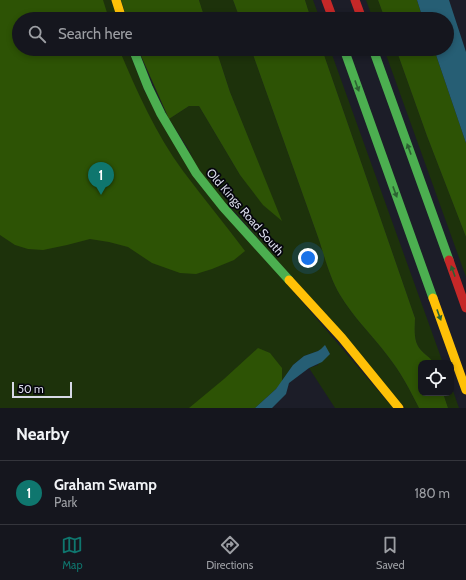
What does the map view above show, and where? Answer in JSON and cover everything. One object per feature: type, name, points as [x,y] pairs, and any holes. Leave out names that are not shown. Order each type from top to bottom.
[{"type":"main road","points":[[116,0],[120,12]]},
{"type":"main road","points":[[326,0],[330,12]]},
{"type":"main road","points":[[355,0],[359,12]]},
{"type":"main road","name":"Old Kings Road South","points":[[136,56],[161,114],[186,158],[208,189],[223,208],[342,338],[399,408]]},
{"type":"main road","points":[[347,56],[466,390]]},
{"type":"main road","points":[[376,56],[466,308]]},
{"type":"green space","points":[[0,0],[111,0],[115,12],[12,12],[12,56],[131,56],[145,92],[292,290],[393,408],[335,408],[309,368],[318,365],[321,350],[304,356],[293,365],[282,382],[255,408],[0,408]]},
{"type":"green space","points":[[0,0],[103,0],[107,12],[12,12],[12,56],[122,56],[140,97],[173,157],[245,251],[234,260],[212,269],[196,274],[180,273],[152,263],[128,247],[109,242],[90,239],[43,250],[28,249],[15,245],[0,235]]},
{"type":"green space","points":[[121,0],[199,0],[203,12],[125,12]]},
{"type":"green space","points":[[199,0],[233,0],[237,12],[203,12]]},
{"type":"green space","points":[[233,0],[305,0],[309,12],[237,12]]},
{"type":"green space","points":[[305,0],[313,0],[317,12],[309,12]]},
{"type":"green space","points":[[366,0],[378,0],[382,12],[370,12]]},
{"type":"green space","points":[[378,0],[417,0],[421,12],[382,12]]},
{"type":"green space","points":[[141,56],[218,56],[230,92],[282,221],[263,205],[240,175],[199,106],[189,106],[169,119]]},
{"type":"green space","points":[[218,56],[253,56],[333,282],[351,311],[396,368],[419,408],[405,408],[210,183],[169,119],[189,106],[199,106],[240,175],[281,220],[230,92]]},
{"type":"green space","points":[[253,56],[324,56],[415,318],[416,342],[420,349],[431,360],[418,360],[418,396],[444,396],[448,408],[419,408],[396,368],[340,295],[328,268]]},
{"type":"green space","points":[[324,56],[333,56],[442,360],[431,360],[420,349],[416,342],[415,318]]},
{"type":"green space","points":[[387,56],[398,56],[427,136],[466,237],[466,277]]},
{"type":"green space","points":[[398,56],[436,56],[466,143],[466,237],[427,136]]},
{"type":"green space","points":[[258,348],[270,353],[282,368],[282,382],[255,408],[189,408],[224,379]]},
{"type":"green space","points":[[454,394],[459,408],[448,408],[444,396],[454,396]]},
{"type":"water","points":[[417,0],[449,0],[453,12],[421,12]]},
{"type":"water","points":[[454,15],[466,52],[466,143],[436,56],[454,56]]},
{"type":"water","points":[[325,345],[330,354],[322,362],[309,368],[289,383],[286,394],[272,408],[255,408],[276,389],[293,365],[304,356],[318,351]]},
{"type":"traffic: fast","points":[[136,56],[161,114],[196,173],[223,207],[289,280]]},
{"type":"traffic: fast","points":[[347,56],[433,298]]},
{"type":"traffic: fast","points":[[376,56],[449,260]]},
{"type":"traffic: slow","points":[[116,0],[120,12]]},
{"type":"traffic: slow","points":[[289,280],[342,338],[399,408]]},
{"type":"traffic: slow","points":[[433,298],[466,390]]},
{"type":"traffic: jam","points":[[326,0],[330,12]]},
{"type":"traffic: jam","points":[[355,0],[359,12]]},
{"type":"traffic: jam","points":[[449,260],[466,308]]},
{"type":"place","name":"Graham Swamp","points":[[101,195]]}]
